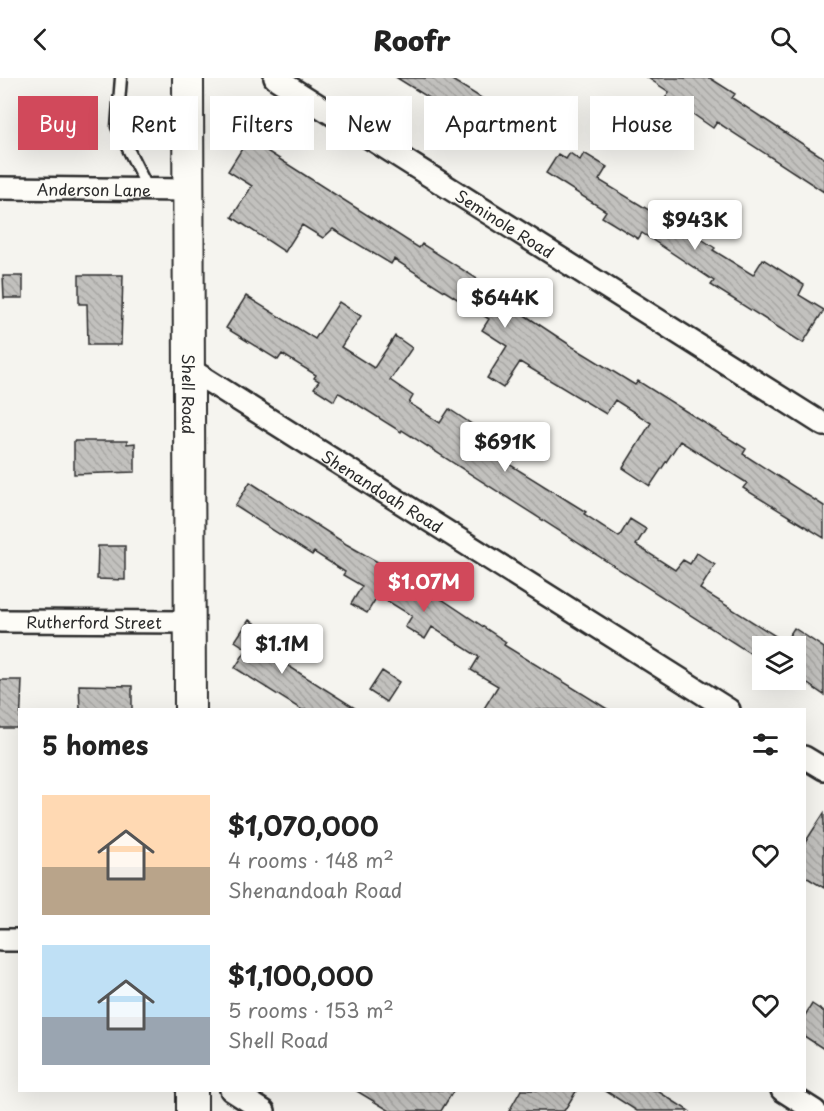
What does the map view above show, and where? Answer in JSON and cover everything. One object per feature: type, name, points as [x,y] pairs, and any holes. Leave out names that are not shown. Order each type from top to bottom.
[{"type":"street","name":"Shell Road","points":[[188,78],[190,708]]},
{"type":"street","name":"Seminole Road","points":[[275,78],[824,425]]},
{"type":"street","name":"Anderson Lane","points":[[0,188],[189,190]]},
{"type":"street","name":"Shenandoah Road","points":[[188,368],[726,708]]},
{"type":"street","name":"Rutherford Street","points":[[0,621],[189,622]]},
{"type":"street","points":[[806,758],[824,769]]},
{"type":"street","points":[[0,940],[18,940]]},
{"type":"street","points":[[192,1092],[192,1111]]},
{"type":"street","points":[[234,1092],[264,1111]]},
{"type":"street","points":[[785,1092],[815,1111]]},
{"type":"lane","points":[[121,78],[117,127],[148,189]]},
{"type":"building","points":[[397,78],[449,78],[478,96],[426,96]]},
{"type":"building","points":[[648,78],[710,78],[735,94],[732,98],[824,158],[824,192],[717,122],[713,128],[694,115],[694,96],[667,96],[669,92]]},
{"type":"building","points":[[241,150],[265,150],[419,248],[422,244],[520,306],[517,310],[573,347],[635,385],[638,381],[746,449],[743,454],[824,506],[824,538],[743,488],[747,483],[680,441],[650,486],[623,468],[651,423],[615,400],[606,414],[520,362],[503,388],[487,378],[507,346],[482,330],[489,319],[394,259],[391,264],[333,229],[323,238],[302,225],[285,252],[232,217],[252,186],[228,171]]},
{"type":"building","points":[[570,153],[580,160],[584,153],[607,167],[599,180],[680,229],[682,226],[715,248],[713,250],[753,275],[763,259],[804,285],[799,295],[824,310],[803,343],[711,285],[714,281],[642,233],[638,239],[602,217],[606,211],[546,173],[558,154],[566,159]]},
{"type":"building","points":[[79,275],[123,275],[121,345],[88,345],[87,304],[79,304]]},
{"type":"building","points":[[3,276],[23,276],[23,298],[4,298]]},
{"type":"building","points":[[246,296],[315,339],[339,302],[361,316],[341,347],[374,368],[395,336],[412,348],[390,380],[413,396],[409,403],[440,423],[449,409],[482,431],[475,443],[586,512],[584,514],[619,537],[630,519],[646,529],[636,545],[675,570],[683,560],[690,564],[697,553],[715,565],[700,589],[775,636],[752,636],[752,655],[402,430],[401,432],[341,394],[338,393],[334,401],[314,388],[319,381],[314,378],[316,375],[282,354],[278,360],[226,328]]},
{"type":"building","points":[[74,441],[135,443],[135,472],[74,474]]},
{"type":"building","points":[[250,482],[346,544],[434,594],[506,642],[504,645],[606,708],[484,708],[498,686],[471,670],[479,657],[432,627],[425,639],[405,627],[412,616],[378,595],[367,613],[351,604],[362,586],[343,575],[345,572],[314,552],[312,555],[235,506]]},
{"type":"building","points":[[98,546],[125,546],[125,580],[97,579]]},
{"type":"building","points":[[249,620],[270,633],[260,648],[355,708],[299,708],[235,668],[247,649],[235,641]]},
{"type":"building","points":[[794,628],[806,636],[789,636]]},
{"type":"building","points":[[806,636],[824,648],[824,695],[806,683]]},
{"type":"building","points":[[382,671],[399,682],[386,702],[369,691]]},
{"type":"building","points":[[0,680],[22,680],[18,728],[0,728]]},
{"type":"building","points":[[79,685],[132,686],[132,708],[80,708]]},
{"type":"building","points":[[824,813],[824,888],[806,877],[806,841]]},
{"type":"building","points":[[812,1004],[824,1012],[824,1049],[806,1037],[806,1014]]},
{"type":"building","points":[[358,1092],[453,1092],[441,1111],[390,1111]]},
{"type":"building","points":[[520,1092],[576,1092],[564,1111],[509,1111]]},
{"type":"building","points":[[607,1092],[659,1092],[689,1111],[637,1111]]}]
